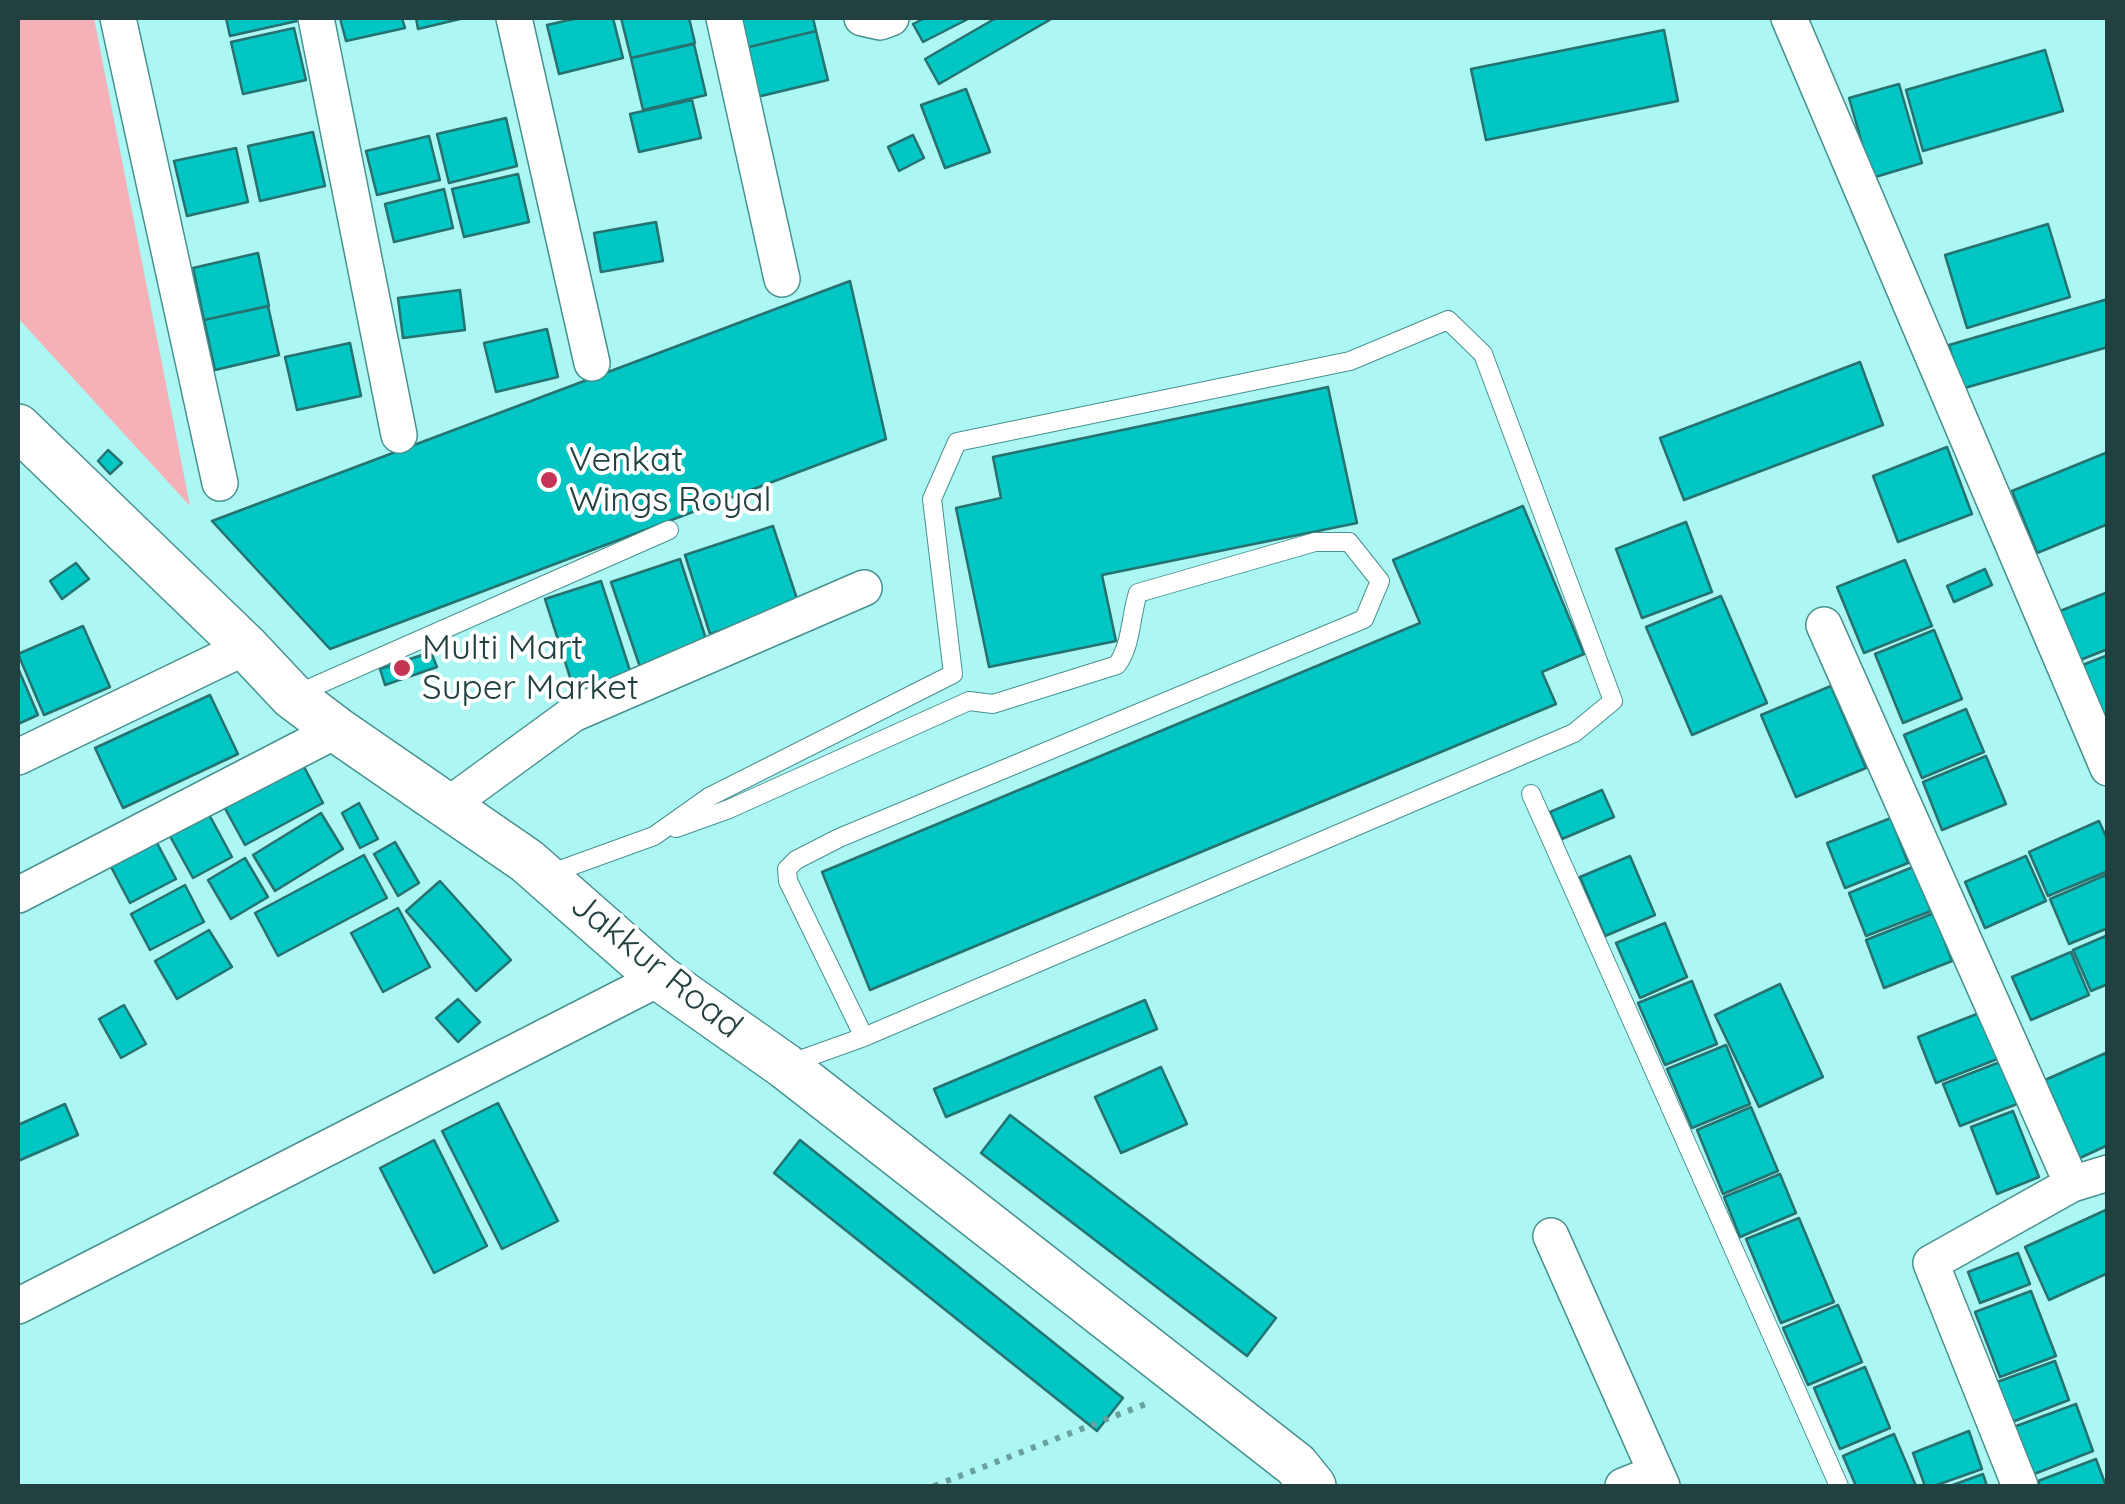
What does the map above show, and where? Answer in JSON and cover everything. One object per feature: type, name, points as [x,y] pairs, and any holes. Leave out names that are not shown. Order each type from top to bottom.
[{"type":"street","points":[[118,18],[220,483]]},
{"type":"street","points":[[316,18],[399,435]]},
{"type":"street","points":[[514,18],[592,362]]},
{"type":"street","points":[[724,18],[782,279]]},
{"type":"street","points":[[862,18],[880,22],[891,18]]},
{"type":"street","points":[[1789,18],[2108,768]]},
{"type":"street","name":"Jakkur Road","points":[[18,427],[292,696],[544,876],[660,978],[785,1066],[1296,1465],[1313,1486]]},
{"type":"street","points":[[447,806],[574,714],[864,588]]},
{"type":"street","points":[[1824,625],[2072,1184]]},
{"type":"street","points":[[18,757],[246,647]]},
{"type":"street","points":[[18,894],[337,730]]},
{"type":"street","points":[[18,1306],[660,978]]},
{"type":"street","points":[[2020,1486],[1931,1262],[2072,1184],[2108,1173]]},
{"type":"street","points":[[1551,1236],[1647,1482]]},
{"type":"lane","points":[[654,836],[708,797],[953,674],[932,499],[957,442],[1350,360],[1448,320],[1483,354],[1613,700],[1574,733],[864,1037],[785,1066]]},
{"type":"lane","points":[[292,696],[668,530]]},
{"type":"lane","points":[[544,876],[729,810],[968,701],[993,704],[1116,665],[1128,649],[1138,593],[1315,542],[1349,542],[1380,582],[1364,619],[838,838],[796,860],[787,869],[788,881],[864,1037]]},
{"type":"lane","points":[[1531,794],[1838,1486]]},
{"type":"path","points":[[934,1486],[1194,1385]]},
{"type":"shaded area","points":[[18,18],[94,18],[190,506],[18,318]]},
{"type":"building","points":[[226,18],[296,18],[297,21],[230,36]]},
{"type":"building","points":[[340,18],[402,18],[405,28],[346,41]]},
{"type":"building","points":[[416,18],[464,18],[418,29]]},
{"type":"building","points":[[578,18],[613,18],[623,58],[559,74],[547,25]]},
{"type":"building","points":[[621,18],[689,18],[695,43],[631,58]]},
{"type":"building","points":[[738,18],[813,18],[816,31],[745,48]]},
{"type":"building","points":[[925,18],[970,18],[923,42],[913,24]]},
{"type":"building","points":[[996,18],[1053,18],[939,84],[925,59]]},
{"type":"building","points":[[294,28],[306,80],[243,94],[231,42]]},
{"type":"building","points":[[1664,30],[1678,101],[1486,140],[1471,69]]},
{"type":"building","points":[[816,31],[828,80],[757,97],[745,48]]},
{"type":"building","points":[[694,44],[706,95],[643,110],[631,58]]},
{"type":"building","points":[[2045,50],[2063,111],[1923,151],[1906,90]]},
{"type":"building","points":[[1899,84],[1922,163],[1872,178],[1849,98]]},
{"type":"building","points":[[966,89],[990,152],[945,168],[921,105]]},
{"type":"building","points":[[692,100],[701,138],[639,152],[630,114]]},
{"type":"building","points":[[506,118],[517,166],[449,183],[437,134]]},
{"type":"building","points":[[313,132],[325,186],[260,201],[248,146]]},
{"type":"building","points":[[913,135],[924,158],[899,171],[888,147]]},
{"type":"building","points":[[429,136],[440,180],[377,195],[366,151]]},
{"type":"building","points":[[236,148],[248,202],[187,216],[174,161]]},
{"type":"building","points":[[518,174],[529,222],[464,237],[452,189]]},
{"type":"building","points":[[444,189],[453,228],[394,242],[385,204]]},
{"type":"building","points":[[656,222],[663,261],[601,272],[594,233]]},
{"type":"building","points":[[2048,224],[2070,297],[1967,328],[1945,255]]},
{"type":"building","points":[[258,253],[269,306],[204,320],[193,268]]},
{"type":"building","name":"Venkat Wings Royal","points":[[850,281],[886,439],[330,649],[212,521]]},
{"type":"building","points":[[460,290],[465,330],[403,338],[398,298]]},
{"type":"building","points":[[2108,299],[2108,347],[1961,389],[1949,345]]},
{"type":"building","points":[[268,306],[279,355],[215,370],[204,320]]},
{"type":"building","points":[[547,329],[558,377],[496,392],[484,343]]},
{"type":"building","points":[[350,343],[361,396],[297,410],[285,357]]},
{"type":"building","points":[[1860,362],[1883,425],[1684,500],[1660,438]]},
{"type":"building","points":[[1328,387],[1357,523],[1102,575],[1116,641],[989,667],[956,508],[1001,498],[993,457]]},
{"type":"building","points":[[1947,447],[1972,514],[1898,542],[1873,476]]},
{"type":"building","points":[[108,450],[122,463],[110,474],[98,461]]},
{"type":"building","points":[[2108,452],[2108,524],[2037,553],[2012,491]]},
{"type":"building","points":[[1523,506],[1584,654],[1542,672],[1556,704],[870,990],[822,872],[1420,623],[1393,560]]},
{"type":"building","points":[[1686,522],[1712,592],[1642,618],[1616,549]]},
{"type":"building","points":[[773,526],[799,605],[710,634],[685,555]]},
{"type":"building","points":[[680,559],[708,645],[640,667],[611,582]]},
{"type":"building","points":[[1905,560],[1932,626],[1864,653],[1837,587]]},
{"type":"building","points":[[76,563],[89,579],[62,599],[50,581]]},
{"type":"building","points":[[1985,569],[1992,585],[1954,602],[1947,586]]},
{"type":"building","points":[[601,581],[632,677],[576,696],[545,599]]},
{"type":"building","points":[[2108,592],[2108,649],[2070,664],[2050,615]]},
{"type":"building","points":[[1721,596],[1767,703],[1692,735],[1646,627]]},
{"type":"building","points":[[83,626],[110,687],[44,715],[18,654]]},
{"type":"building","points":[[1934,630],[1962,699],[1903,723],[1875,654]]},
{"type":"building","points":[[431,652],[437,667],[385,685],[380,669]]},
{"type":"building","points":[[2108,655],[2108,733],[2075,668]]},
{"type":"building","points":[[18,668],[38,715],[18,724]]},
{"type":"building","points":[[1831,686],[1866,768],[1796,797],[1761,715]]},
{"type":"building","points":[[210,695],[238,754],[123,808],[95,748]]},
{"type":"building","points":[[1966,709],[1984,752],[1922,778],[1904,735]]},
{"type":"building","points":[[1986,756],[2006,804],[1942,830],[1923,782]]},
{"type":"building","points":[[301,761],[323,803],[245,845],[222,803]]},
{"type":"building","points":[[1602,790],[1614,817],[1562,839],[1550,812]]},
{"type":"building","points":[[359,803],[378,839],[360,848],[342,813]]},
{"type":"building","points":[[205,807],[232,857],[193,878],[166,829]]},
{"type":"building","points":[[321,813],[343,849],[275,891],[253,855]]},
{"type":"building","points":[[1891,818],[1908,863],[1845,888],[1827,843]]},
{"type":"building","points":[[2099,821],[2108,841],[2108,871],[2048,896],[2029,852]]},
{"type":"building","points":[[156,841],[176,879],[130,903],[110,865]]},
{"type":"building","points":[[395,842],[419,883],[398,896],[374,854]]},
{"type":"building","points":[[364,855],[387,898],[278,956],[255,913]]},
{"type":"building","points":[[1630,856],[1655,915],[1605,936],[1580,877]]},
{"type":"building","points":[[2026,856],[2046,901],[1985,928],[1965,882]]},
{"type":"building","points":[[245,858],[268,897],[231,919],[208,880]]},
{"type":"building","points":[[1913,867],[1931,911],[1866,936],[1849,893]]},
{"type":"building","points":[[2108,874],[2108,928],[2069,944],[2050,899]]},
{"type":"building","points":[[440,881],[511,960],[476,991],[406,911]]},
{"type":"building","points":[[185,885],[204,922],[150,950],[131,914]]},
{"type":"building","points":[[398,908],[430,967],[383,992],[351,933]]},
{"type":"building","points":[[1934,913],[1952,961],[1884,988],[1866,940]]},
{"type":"building","points":[[1665,923],[1687,977],[1640,998],[1616,943]]},
{"type":"building","points":[[209,930],[232,967],[177,999],[155,961]]},
{"type":"building","points":[[2108,935],[2108,984],[2091,991],[2073,950]]},
{"type":"building","points":[[2071,952],[2089,995],[2031,1020],[2012,977]]},
{"type":"building","points":[[1692,981],[1717,1044],[1665,1065],[1638,1003]]},
{"type":"building","points":[[1780,984],[1823,1077],[1759,1107],[1715,1015]]},
{"type":"building","points":[[458,999],[480,1022],[458,1042],[436,1018]]},
{"type":"building","points":[[1145,1000],[1157,1029],[946,1117],[934,1089]]},
{"type":"building","points":[[124,1005],[146,1044],[121,1058],[99,1019]]},
{"type":"building","points":[[1982,1012],[2000,1058],[1936,1083],[1918,1037]]},
{"type":"building","points":[[1726,1045],[1750,1104],[1692,1128],[1667,1069]]},
{"type":"building","points":[[2108,1052],[2108,1145],[2080,1158],[2045,1080]]},
{"type":"building","points":[[2000,1062],[2017,1104],[1960,1126],[1943,1084]]},
{"type":"building","points":[[1161,1067],[1187,1124],[1121,1153],[1095,1097]]},
{"type":"building","points":[[498,1103],[558,1221],[502,1249],[442,1131]]},
{"type":"building","points":[[65,1104],[78,1135],[18,1161],[18,1125]]},
{"type":"building","points":[[1751,1107],[1778,1171],[1723,1194],[1697,1130]]},
{"type":"building","points":[[2013,1111],[2039,1177],[1997,1194],[1971,1127]]},
{"type":"building","points":[[1010,1115],[1276,1318],[1247,1356],[981,1153]]},
{"type":"building","points":[[434,1140],[487,1246],[434,1273],[380,1168]]},
{"type":"building","points":[[800,1140],[1123,1398],[1097,1431],[774,1173]]},
{"type":"building","points":[[1780,1174],[1796,1213],[1740,1237],[1724,1197]]},
{"type":"building","points":[[2108,1209],[2108,1273],[2049,1300],[2025,1247]]},
{"type":"building","points":[[1799,1218],[1834,1302],[1781,1323],[1746,1239]]},
{"type":"building","points":[[2018,1253],[2030,1284],[1980,1303],[1968,1272]]},
{"type":"building","points":[[2031,1291],[2056,1356],[2000,1377],[1975,1312]]},
{"type":"building","points":[[1838,1305],[1862,1362],[1808,1385],[1783,1328]]},
{"type":"building","points":[[2055,1361],[2069,1400],[2012,1422],[1997,1382]]},
{"type":"building","points":[[1865,1367],[1890,1428],[1840,1449],[1814,1388]]},
{"type":"building","points":[[2076,1404],[2093,1451],[2029,1476],[2011,1428]]},
{"type":"building","points":[[1969,1431],[1982,1469],[1925,1486],[1913,1453]]},
{"type":"building","points":[[1894,1434],[1916,1486],[1856,1486],[1843,1456]]},
{"type":"building","points":[[2096,1459],[2106,1486],[2040,1486],[2038,1481]]},
{"type":"building","points":[[1983,1474],[1987,1486],[1950,1486]]},
{"type":"place","name":"Venkat Wings Royal","points":[[549,480]]},
{"type":"place","name":"Multi Mart Super Market","points":[[402,668]]}]
